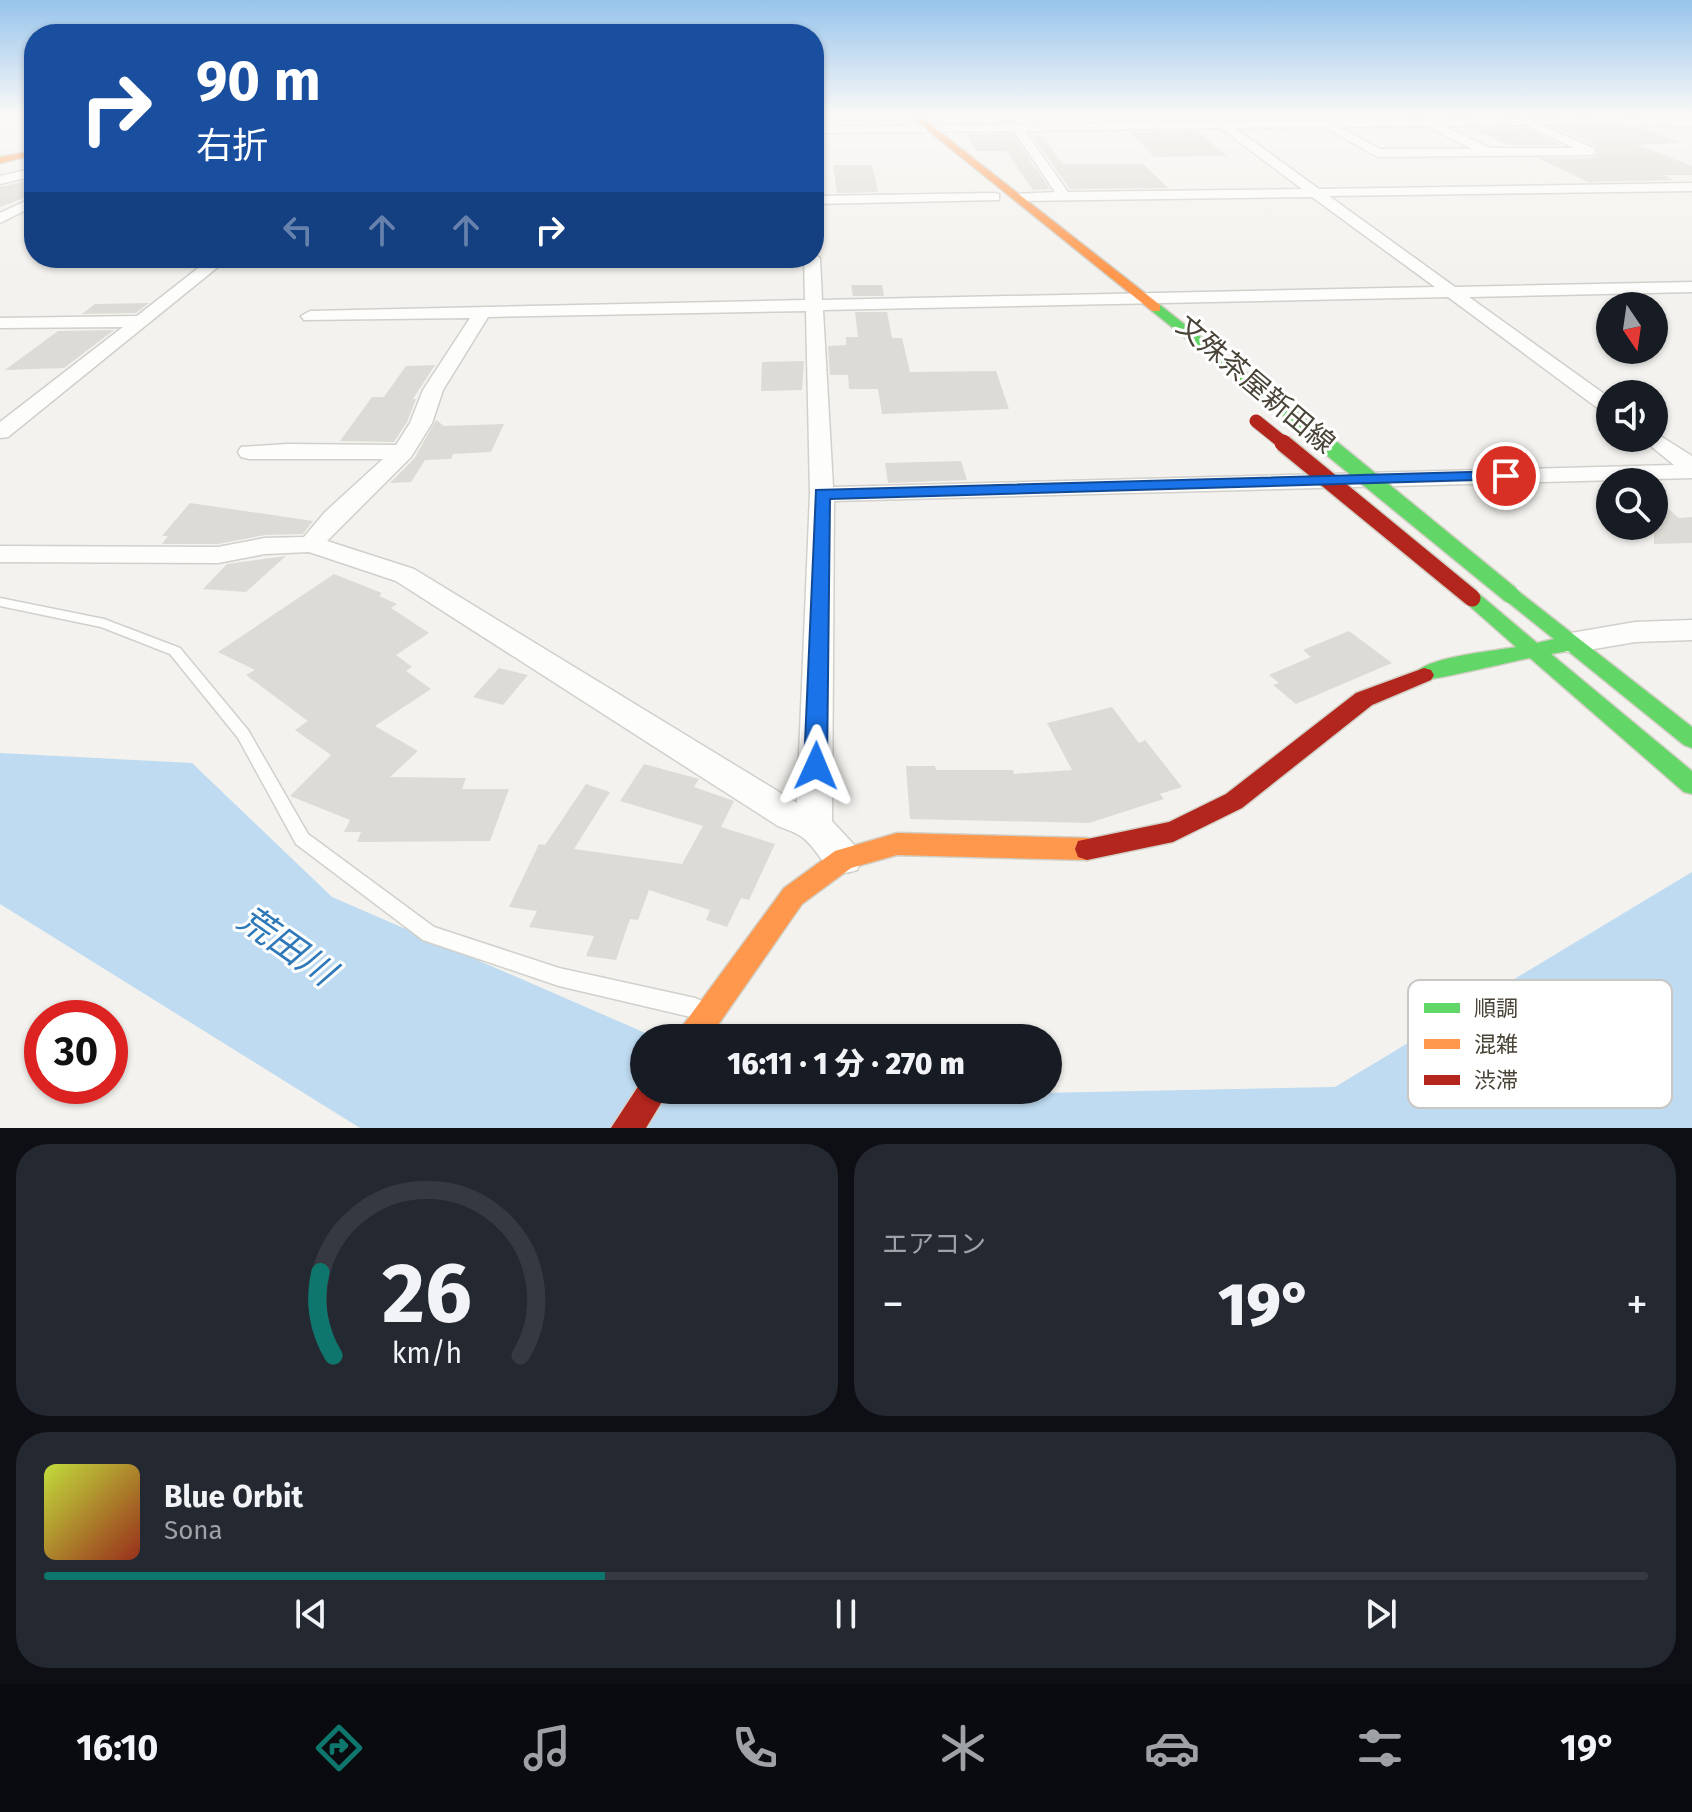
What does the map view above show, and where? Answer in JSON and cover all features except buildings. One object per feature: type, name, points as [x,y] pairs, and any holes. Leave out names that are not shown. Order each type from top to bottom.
[{"type":"main road","name":"文殊茶屋新田線","points":[[964,168],[1137,321]]},
{"type":"main road","name":"文殊茶屋新田線","points":[[979,168],[1692,739]]},
{"type":"main road","name":"文殊茶屋新田線","points":[[1250,416],[1472,598],[1692,785]]},
{"type":"main road","points":[[701,1024],[793,896],[844,859],[897,844],[1089,849],[1173,832],[1234,801],[1364,699],[1438,669],[1571,643]]},
{"type":"main road","points":[[627,1128],[644,1104]]},
{"type":"street","points":[[1045,168],[1064,196]]},
{"type":"street","points":[[1282,168],[1596,398]]},
{"type":"street","points":[[0,180],[24,174]]},
{"type":"street","points":[[1019,197],[1692,187]]},
{"type":"street","points":[[11,197],[24,195]]},
{"type":"street","points":[[824,200],[994,197]]},
{"type":"street","points":[[0,219],[24,206]]},
{"type":"street","points":[[0,432],[208,268]]},
{"type":"street","points":[[812,268],[822,494],[814,826]]},
{"type":"street","points":[[310,316],[1692,287]]},
{"type":"street","points":[[311,544],[334,517],[403,452],[421,423],[433,390],[482,313]]},
{"type":"street","points":[[0,323],[141,321]]},
{"type":"street","points":[[249,452],[287,449],[339,454],[403,452]]},
{"type":"street","points":[[1668,450],[1692,469]]},
{"type":"street","points":[[822,494],[1692,469]]},
{"type":"street","points":[[0,554],[218,555],[265,546],[311,544],[405,575],[790,816],[814,826],[844,859]]},
{"type":"street","points":[[1571,643],[1635,632],[1692,630]]},
{"type":"lane","points":[[0,602],[104,623],[175,651],[243,734],[302,839],[429,934],[559,977],[710,1011]]},
{"type":"water","name":"荒田川","points":[[0,753],[192,763],[332,897],[630,1026],[630,1104],[1062,1104],[1062,1093],[1335,1087],[1408,1043],[1408,1108],[1672,1108],[1672,980],[1513,980],[1692,872],[1692,1128],[360,1128],[0,904]]},
{"type":"traffic: fast","points":[[1156,308],[1293,417]]},
{"type":"traffic: fast","points":[[1293,417],[1511,595]]},
{"type":"traffic: fast","points":[[1511,595],[1692,739]]},
{"type":"traffic: fast","points":[[1472,598],[1692,785]]},
{"type":"traffic: fast","points":[[1424,675],[1438,669],[1571,643]]},
{"type":"traffic: slow","points":[[979,168],[1156,308]]},
{"type":"traffic: slow","points":[[701,1024],[793,896],[844,859],[897,844],[1087,849]]},
{"type":"traffic: jam","points":[[1256,421],[1472,598]]},
{"type":"traffic: jam","points":[[1087,849],[1173,832],[1234,801],[1364,699],[1424,675]]},
{"type":"traffic: jam","points":[[627,1128],[644,1104]]},
{"type":"route","points":[[816,766],[822,494],[1506,476]]}]
